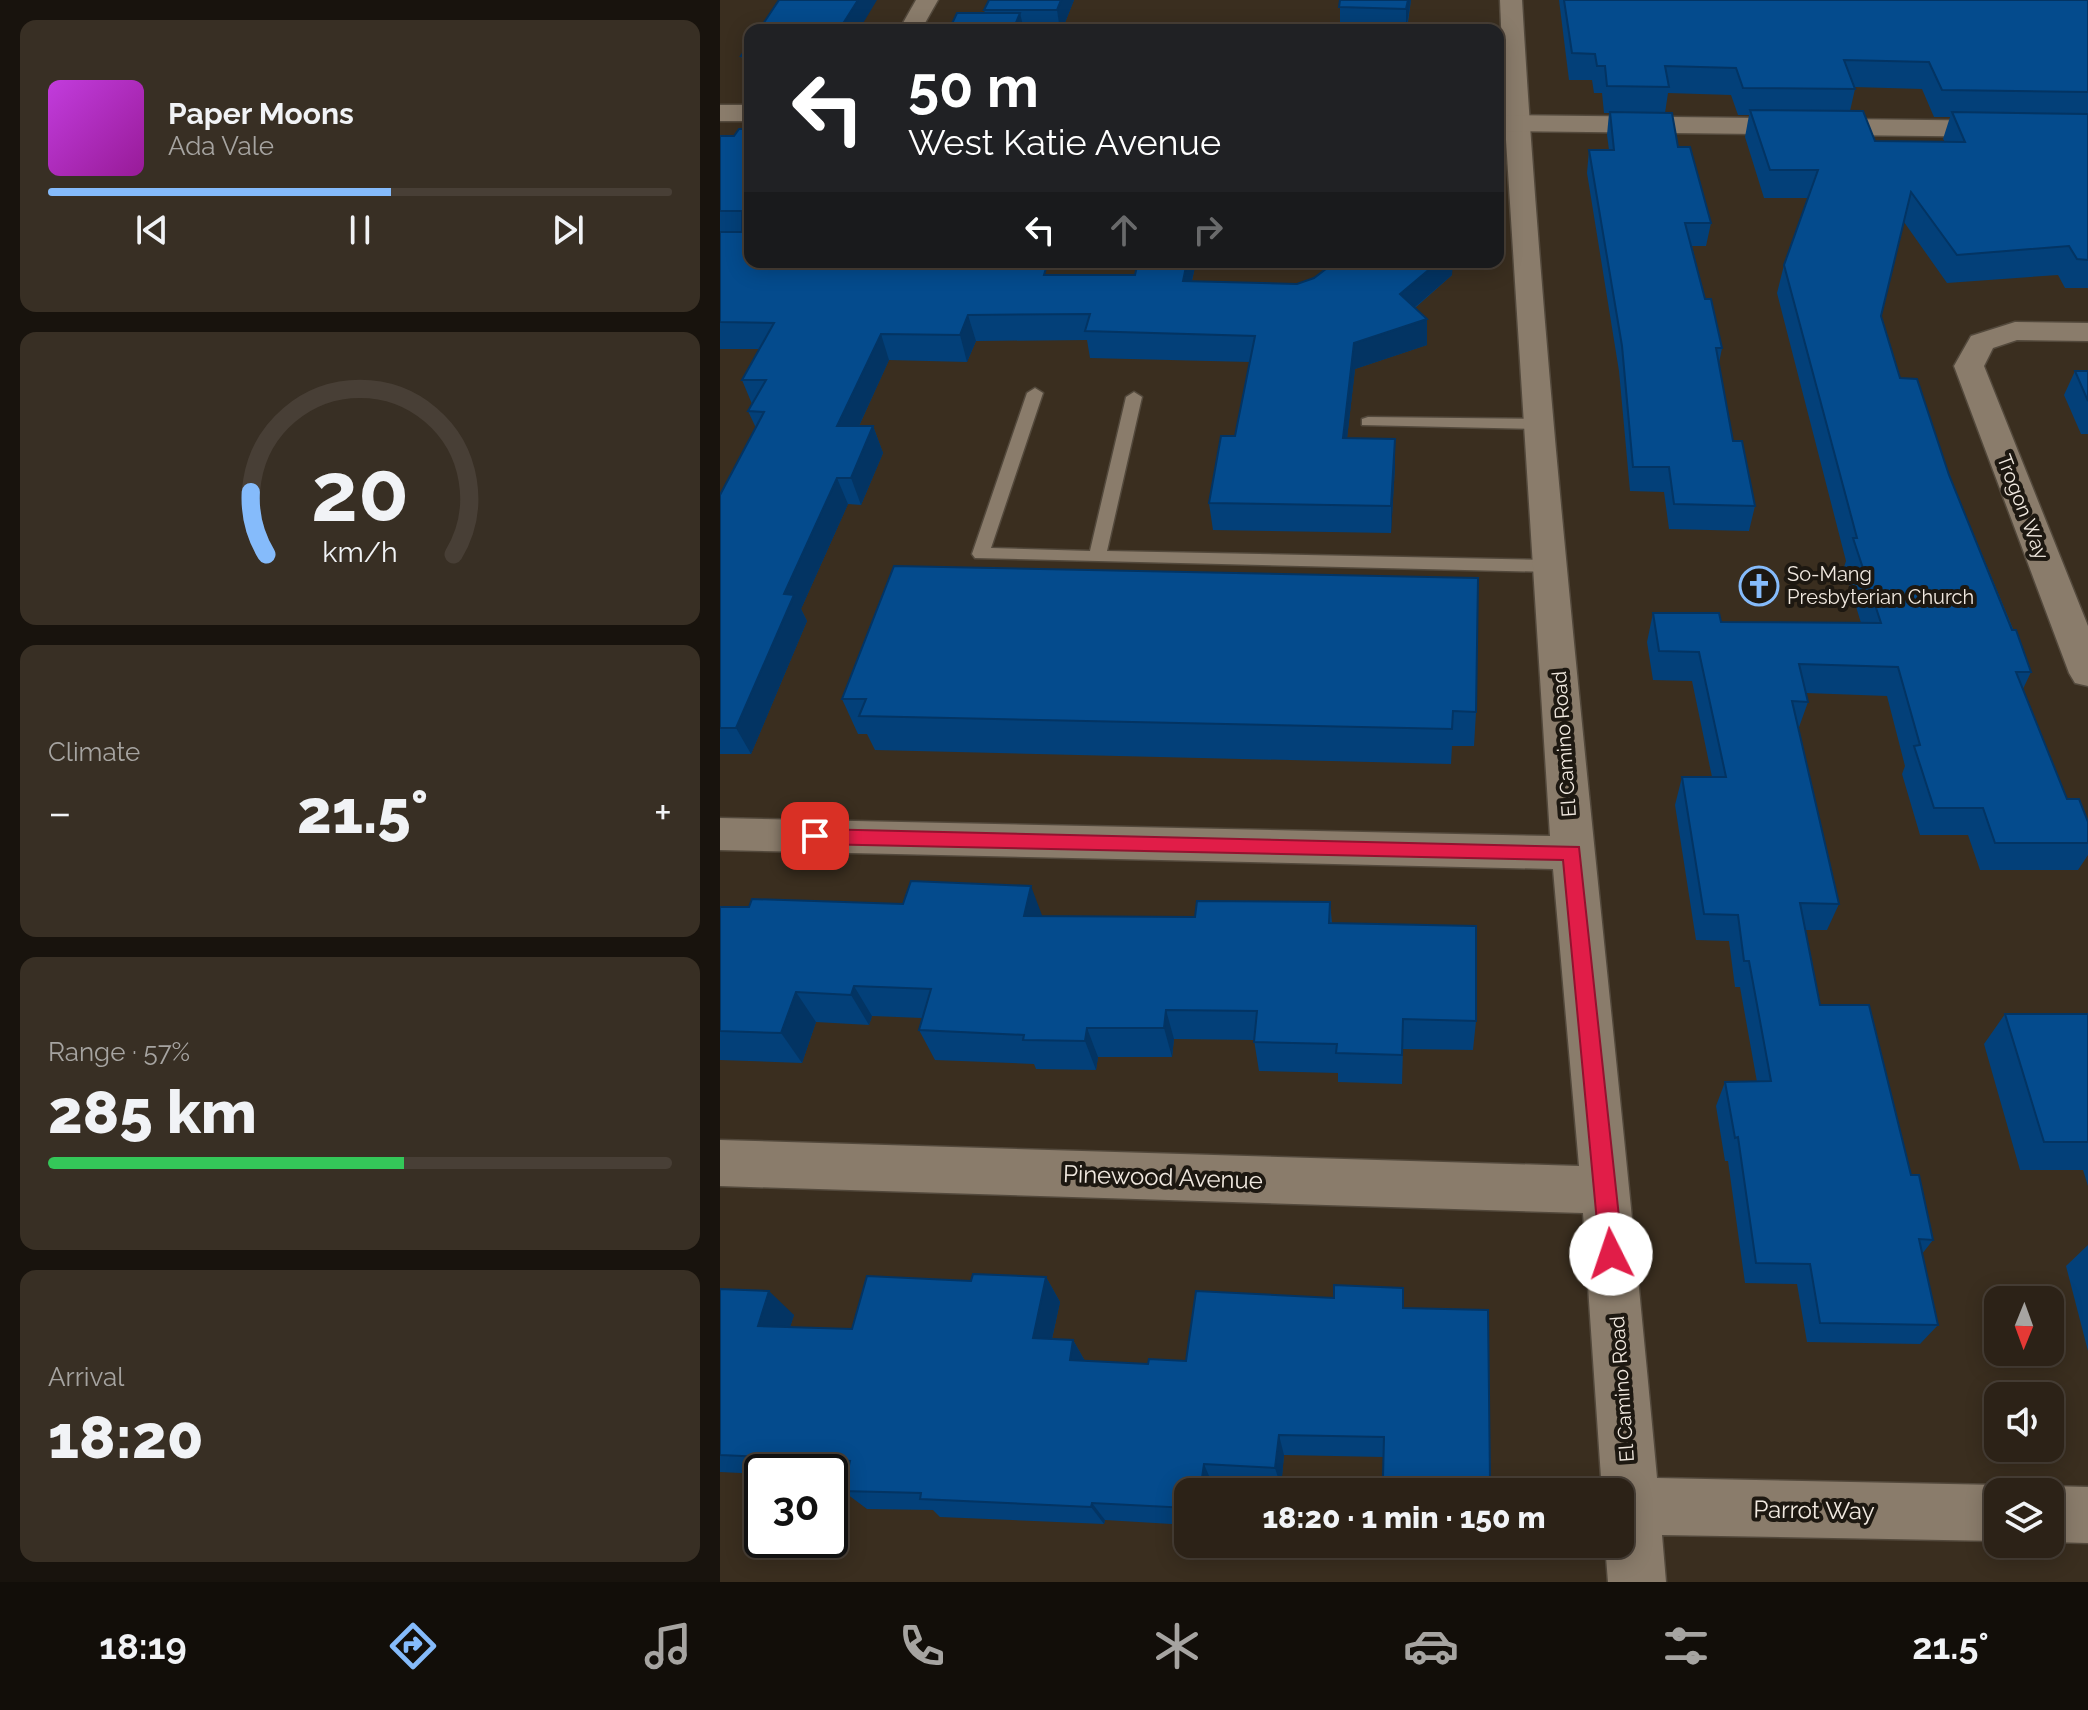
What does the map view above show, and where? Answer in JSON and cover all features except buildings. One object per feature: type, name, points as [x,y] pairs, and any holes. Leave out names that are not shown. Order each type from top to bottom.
[{"type":"street","points":[[913,24],[927,0]]},
{"type":"street","name":"El Camino Road","points":[[1511,0],[1508,124],[1541,424],[1572,853],[1606,1190],[1629,1478]]},
{"type":"street","points":[[720,113],[744,113]]},
{"type":"street","points":[[1508,124],[2088,130]]},
{"type":"street","name":"Trogon Way","points":[[2088,332],[2015,331],[1981,342],[1969,366],[2080,634],[2088,673]]},
{"type":"street","points":[[720,834],[1572,853]]},
{"type":"street","name":"Pinewood Avenue","points":[[720,1163],[1606,1190]]},
{"type":"street","name":"Parrot Way","points":[[1634,1506],[1984,1513]]},
{"type":"street","points":[[2064,1514],[2088,1515]]},
{"type":"street","name":"El Camino Road","points":[[1634,1544],[1637,1582]]},
{"type":"lane","points":[[1035,393],[981,554],[1550,566]]},
{"type":"lane","points":[[1097,557],[1134,397]]},
{"type":"lane","points":[[1368,422],[1541,424]]},
{"type":"place","name":"So-Mang Presbyterian Church","points":[[1759,586]]},
{"type":"route","points":[[815,836],[1572,853],[1611,1254]]}]
